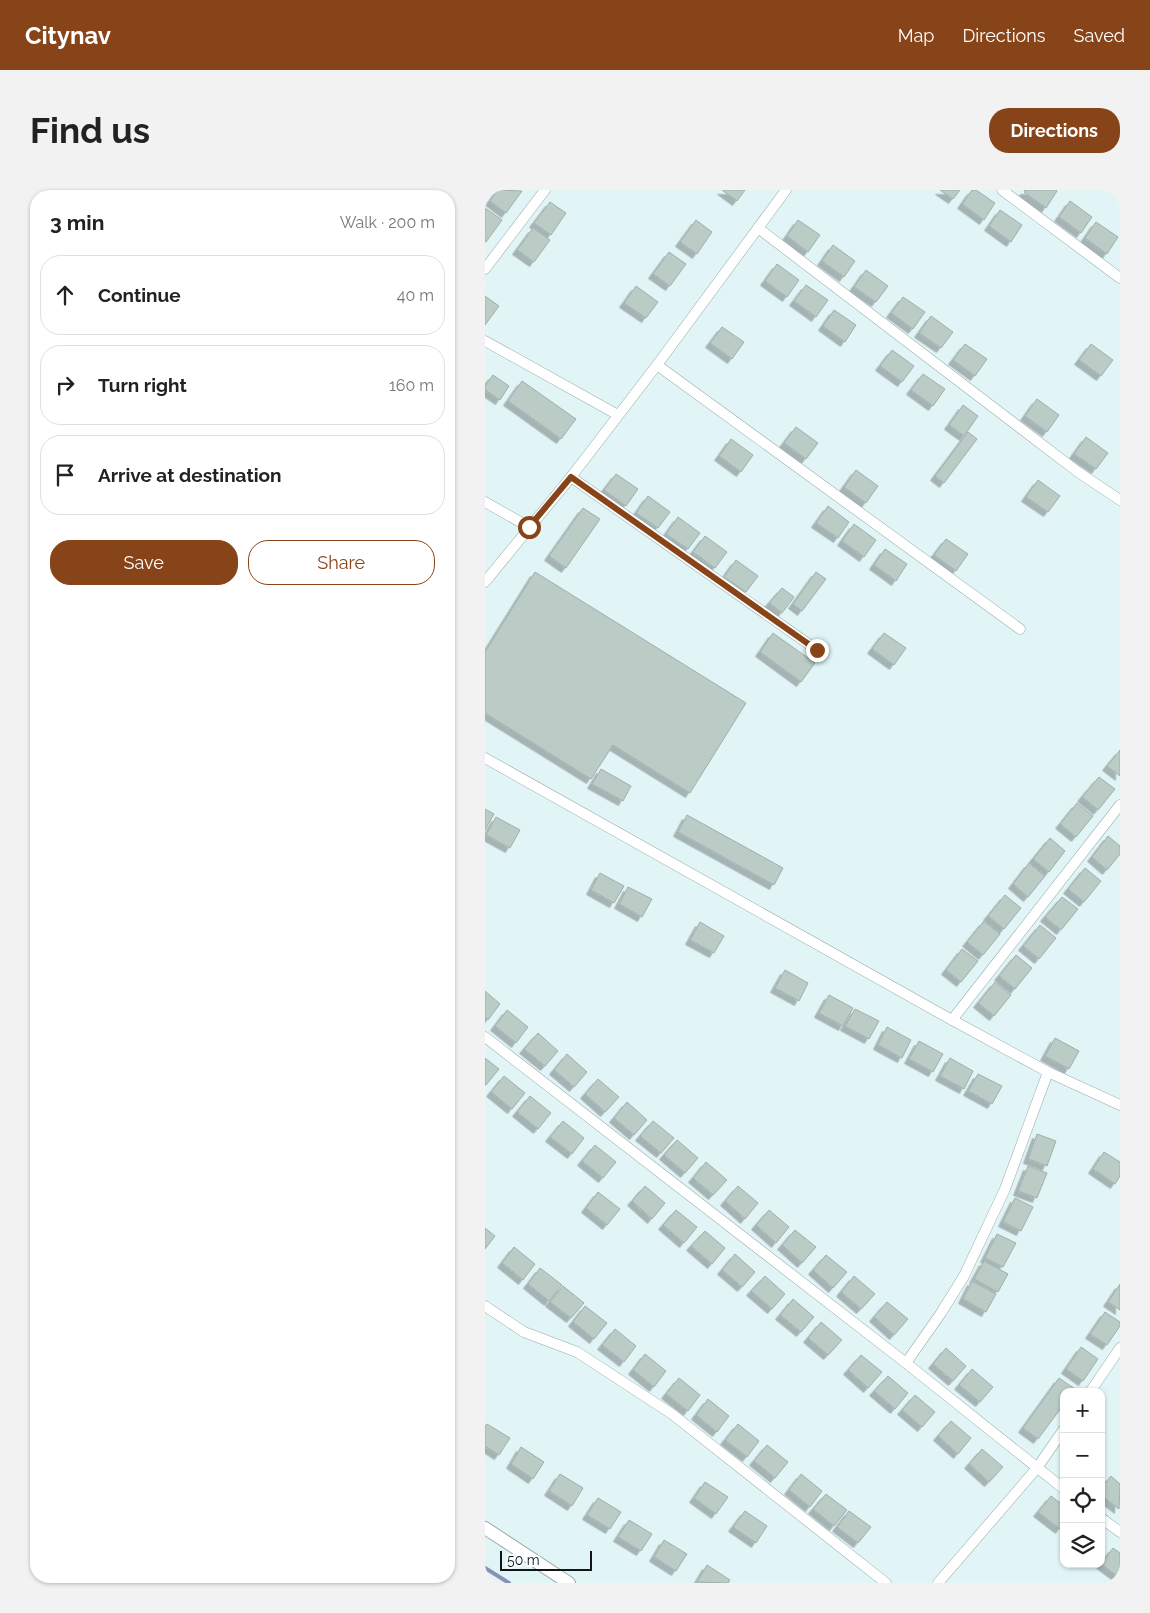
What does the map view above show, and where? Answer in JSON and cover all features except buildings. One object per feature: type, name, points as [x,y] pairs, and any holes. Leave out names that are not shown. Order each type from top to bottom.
[{"type":"street","points":[[485,269],[545,190]]},
{"type":"street","points":[[485,582],[571,477],[657,365],[786,190]]},
{"type":"street","points":[[1002,190],[1120,278]]},
{"type":"street","points":[[758,228],[1078,472],[1120,500]]},
{"type":"street","points":[[485,341],[618,415]]},
{"type":"street","points":[[657,365],[1020,629]]},
{"type":"street","points":[[571,477],[817,650]]},
{"type":"street","points":[[485,502],[529,527]]},
{"type":"street","points":[[485,758],[952,1020],[1048,1072],[1120,1105]]},
{"type":"street","points":[[952,1020],[1120,805]]},
{"type":"street","points":[[485,1037],[906,1363],[1060,1486]]},
{"type":"street","points":[[906,1363],[941,1313],[963,1276],[1005,1189],[1048,1072]]},
{"type":"street","points":[[485,1306],[524,1332],[577,1352],[672,1414],[886,1583]]},
{"type":"street","points":[[1093,1388],[1120,1348]]},
{"type":"street","points":[[938,1583],[1037,1468],[1061,1433]]},
{"type":"street","points":[[1105,1521],[1120,1532]]},
{"type":"street","points":[[485,1528],[569,1583]]},
{"type":"waterway","points":[[485,1568],[509,1583]]},
{"type":"route","points":[[529,527],[571,477],[817,650]]}]
